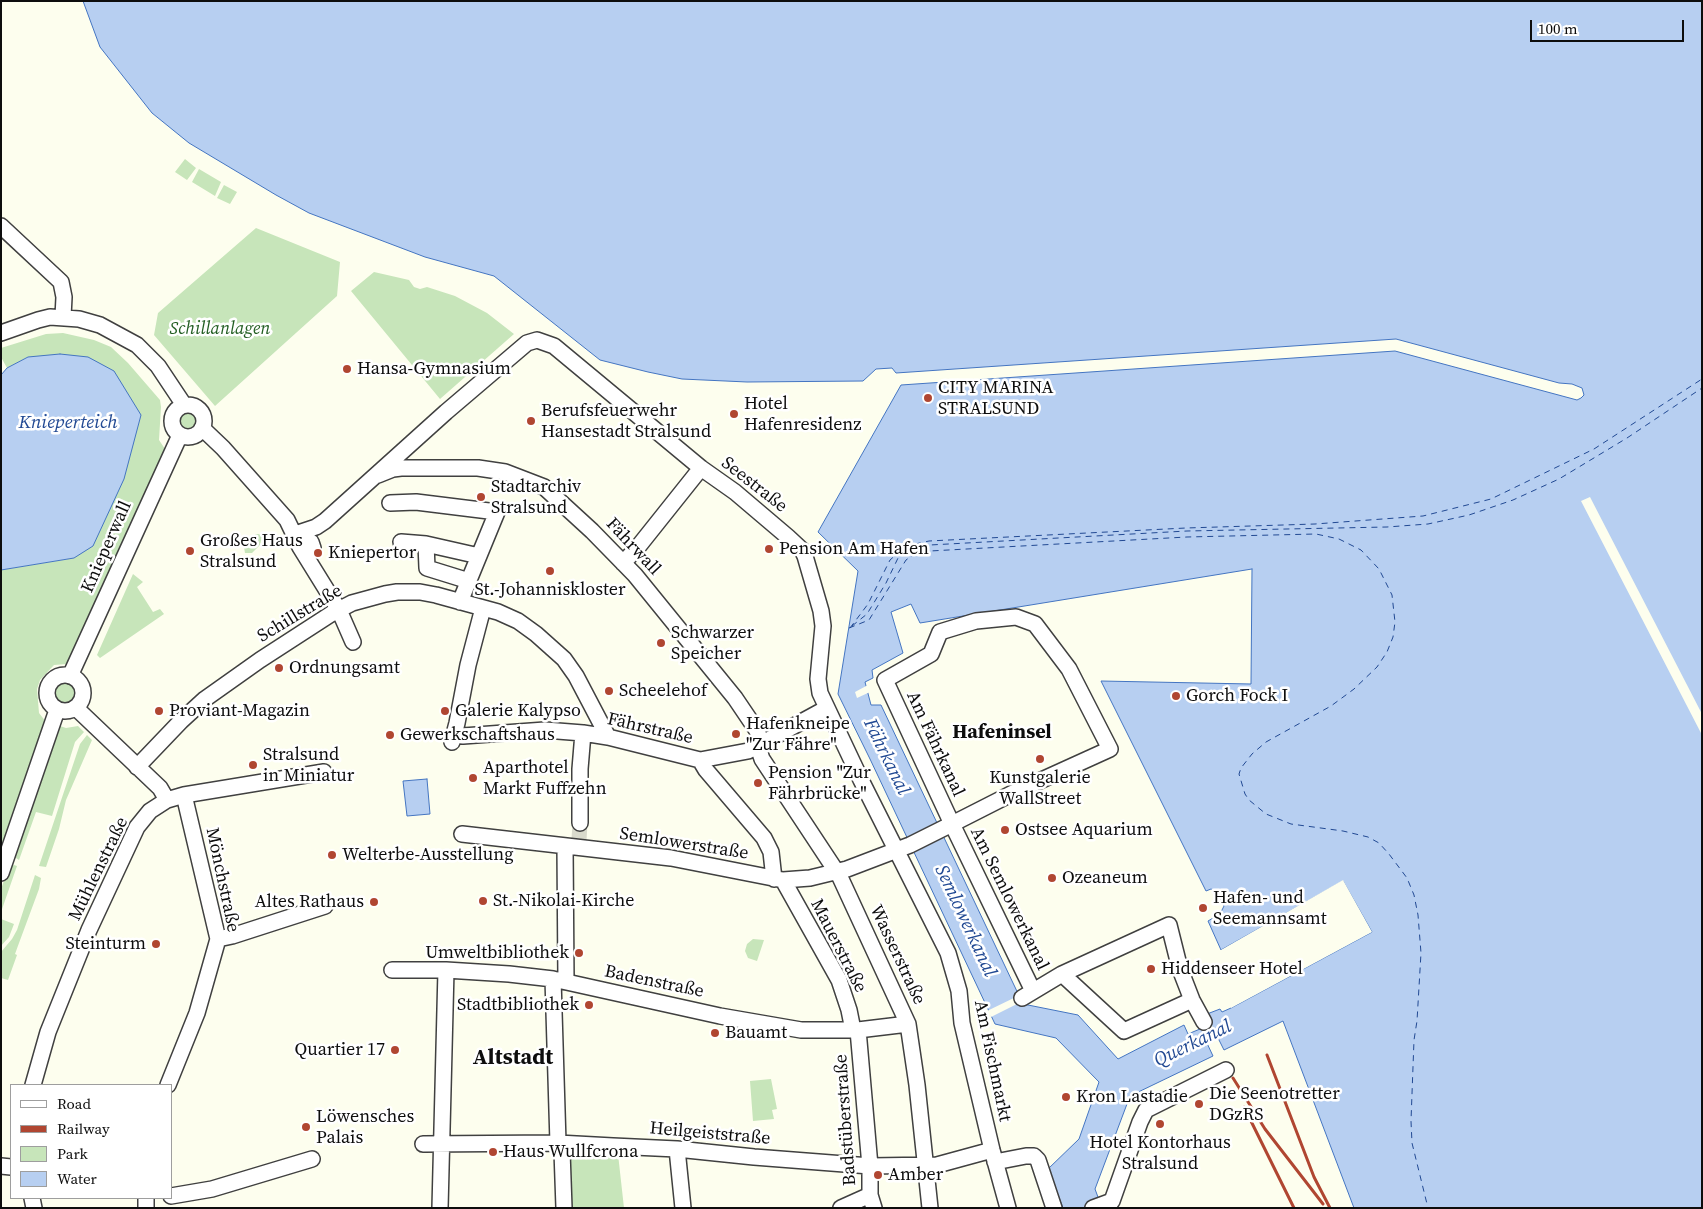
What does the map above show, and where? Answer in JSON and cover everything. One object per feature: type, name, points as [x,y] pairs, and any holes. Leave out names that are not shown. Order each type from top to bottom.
[{"type":"street","points":[[1,226],[61,282],[64,297],[63,317]]},
{"type":"street","points":[[1,333],[38,320],[63,317],[100,324],[137,345],[158,366],[184,405]]},
{"type":"street","name":"Seestraße","points":[[527,343],[537,340],[554,346],[702,468],[735,492],[802,550],[821,611],[822,626],[818,679],[820,693],[827,708]]},
{"type":"street","name":"Fährwall","points":[[295,534],[316,528],[414,439],[527,343]]},
{"type":"street","points":[[190,404],[199,409],[204,418],[202,428],[190,437],[180,435],[173,428],[171,419],[176,410],[190,404]]},
{"type":"street","points":[[202,428],[223,448],[287,520],[300,546],[340,610],[353,642]]},
{"type":"street","name":"Knieperwall","points":[[70,676],[180,435]]},
{"type":"street","points":[[414,439],[410,454],[412,462],[418,468]]},
{"type":"street","points":[[623,563],[702,468]]},
{"type":"street","name":"Fährwall","points":[[370,479],[393,469],[491,469],[537,484],[560,500],[635,575],[735,698],[758,732],[757,744]]},
{"type":"street","points":[[390,503],[416,502],[497,512],[460,602]]},
{"type":"street","points":[[401,542],[426,544],[479,556]]},
{"type":"street","points":[[426,544],[427,568],[469,581]]},
{"type":"street","points":[[320,564],[325,586]]},
{"type":"street","name":"Schillstraße","points":[[137,767],[205,699],[281,645],[352,603],[397,592],[424,593],[498,612],[518,621],[564,659],[576,676],[608,737]]},
{"type":"street","name":"Fährstraße","points":[[484,608],[468,664],[452,739],[462,736],[544,730],[583,733],[608,737],[700,760],[741,753],[754,748],[757,744],[827,708]]},
{"type":"street","name":"Am Fährkanal","points":[[945,827],[885,680],[931,654],[940,632],[976,621],[1016,617],[1035,624],[1069,669],[1110,749]]},
{"type":"street","points":[[58,676],[75,678],[82,687],[82,698],[76,708],[67,712],[57,710],[48,702],[46,690],[53,679],[58,676]]},
{"type":"street","points":[[76,708],[160,788],[167,800]]},
{"type":"street","name":"Am Fischmarkt","points":[[827,708],[903,847],[948,953],[959,991],[962,1023],[993,1156],[1008,1208]]},
{"type":"street","points":[[1,873],[57,710]]},
{"type":"street","points":[[580,823],[583,733]]},
{"type":"street","name":"Wasserstraße","points":[[757,744],[762,759],[837,871],[908,1024],[917,1085],[930,1208]]},
{"type":"street","name":"Semlowerstraße","points":[[462,834],[574,845],[671,858],[779,879],[810,878],[847,869],[903,847],[1013,793],[1110,749]]},
{"type":"street","name":"Mauerstraße","points":[[700,760],[706,770],[764,838],[771,852],[779,879],[839,980],[855,1030]]},
{"type":"street","name":"Mühlenstraße","points":[[33,1084],[48,1032],[113,878],[137,828],[150,811],[167,800],[184,795],[324,772]]},
{"type":"street","name":"Mönchstraße","points":[[168,1084],[197,1013],[218,939],[184,795]]},
{"type":"street","name":"Am Semlowerkanal","points":[[945,827],[1027,994],[1062,974]]},
{"type":"street","points":[[564,1208],[562,1151],[558,1143],[560,981],[574,845]]},
{"type":"street","points":[[218,939],[325,906]]},
{"type":"street","points":[[1192,1000],[1124,1031],[1062,974],[1169,925],[1178,961],[1192,1000],[1204,1022]]},
{"type":"street","name":"Badenstraße","points":[[392,970],[446,970],[509,974],[560,981],[720,1016],[801,1030],[855,1030],[908,1024]]},
{"type":"street","points":[[440,1208],[446,970]]},
{"type":"street","name":"Badstüberstraße","points":[[855,1030],[872,1201]]},
{"type":"street","points":[[1107,1205],[1146,1110],[1226,1070]]},
{"type":"street","name":"Heilgeiststraße","points":[[424,1144],[558,1143],[677,1149],[870,1166],[925,1166],[993,1156],[1034,1156],[1038,1160],[1054,1208]]},
{"type":"street","points":[[677,1149],[684,1208]]},
{"type":"street","points":[[172,1196],[212,1189],[312,1159]]},
{"type":"street","points":[[841,1208],[872,1201]]},
{"type":"green space","points":[[185,159],[196,168],[187,180],[175,172]]},
{"type":"green space","points":[[199,169],[221,182],[215,196],[192,182]]},
{"type":"green space","points":[[224,185],[237,192],[230,204],[217,198]]},
{"type":"green space","name":"Schillanlagen","points":[[256,228],[340,262],[337,296],[215,406],[154,335],[158,313]]},
{"type":"green space","points":[[374,272],[409,280],[414,287],[420,289],[427,287],[455,296],[487,313],[514,334],[440,399],[351,291]]},
{"type":"green space","points":[[63,333],[94,340],[111,347],[128,363],[160,400],[159,440],[167,452],[132,522],[67,664],[54,665],[40,680],[37,689],[39,713],[46,722],[1,853],[1,570],[74,558],[131,447],[141,415],[28,357],[7,368],[1,357],[1,348],[46,334]]},
{"type":"green space","points":[[184,412],[192,412],[197,417],[195,428],[184,430],[179,425],[179,417]]},
{"type":"green space","points":[[256,534],[262,536],[260,545],[252,553],[245,553],[244,547],[249,539]]},
{"type":"green space","points":[[133,574],[143,582],[137,587],[153,612],[160,609],[164,614],[100,658],[97,655]]},
{"type":"green space","points":[[65,682],[73,685],[76,693],[73,701],[65,704],[57,701],[54,693],[57,685]]},
{"type":"green space","points":[[60,726],[66,728],[78,726],[84,732],[75,742],[52,816],[36,812],[19,860],[14,853]]},
{"type":"green space","points":[[87,735],[92,740],[66,800],[59,829],[46,867],[39,866],[80,744]]},
{"type":"green space","points":[[17,866],[1,912],[1,889],[9,867]]},
{"type":"green space","points":[[35,875],[41,878],[39,889],[15,954],[17,955],[8,980],[1,978],[1,952],[17,930]]},
{"type":"green space","points":[[1,919],[14,924],[9,937],[1,946]]},
{"type":"green space","points":[[753,939],[764,940],[757,961],[748,958],[745,951],[747,944]]},
{"type":"green space","points":[[771,1079],[777,1109],[772,1110],[774,1119],[753,1121],[750,1081]]},
{"type":"green space","points":[[565,1149],[618,1154],[624,1208],[568,1208]]},
{"type":"water","points":[[83,1],[1702,1],[1702,1208],[1354,1208],[1283,1021],[1224,1050],[1216,1034],[1205,1039],[1213,1056],[1130,1096],[1095,1189],[1102,1208],[1063,1208],[1048,1169],[1079,1139],[1099,1082],[1056,1038],[995,1024],[838,694],[858,571],[818,532],[901,385],[1395,351],[1577,400],[1584,395],[1582,388],[1396,339],[896,373],[892,368],[876,369],[863,381],[747,382],[682,379],[648,372],[600,360],[494,276],[425,257],[309,213],[276,195],[189,143],[152,113],[100,47]],"holes":[[[1252,569],[1251,684],[1101,681],[1206,891],[1211,889],[1217,892],[1224,906],[1220,914],[1208,921],[1221,950],[1343,881],[1372,932],[1231,1008],[1222,1012],[1220,1009],[1207,1014],[1199,1025],[1200,1029],[1188,1034],[1184,1025],[1118,1059],[1078,1015],[1023,1004],[881,705],[871,705],[865,682],[873,678],[872,670],[903,653],[891,612],[911,604],[920,623]]]},
{"type":"water","name":"Knieperteich","points":[[60,354],[88,357],[114,371],[141,415],[124,479],[93,546],[74,558],[1,570],[1,375],[7,368],[28,357]]},
{"type":"water","points":[[427,779],[430,814],[407,816],[403,781]]},
{"type":"pier","points":[[1590,497],[1702,714],[1702,735],[1581,501]]},
{"type":"pier","points":[[868,685],[870,692],[857,698],[855,692]]},
{"type":"pier","points":[[1343,880],[1372,932],[1231,1008],[1230,1005],[1369,931],[1342,884],[1221,953],[1221,950]]},
{"type":"pier","points":[[1020,995],[1023,1001],[991,1017],[987,1011]]},
{"type":"pier","points":[[1209,1020],[1217,1035],[1207,1040],[1199,1025]]},
{"type":"ferry route","points":[[850,628],[868,604],[890,560],[906,546],[929,541],[1186,528],[1315,524],[1423,516],[1491,499],[1594,449],[1702,379]]},
{"type":"ferry route","points":[[852,626],[867,614],[886,583],[899,556],[907,550],[916,547],[1187,531],[1387,527],[1428,524],[1469,515],[1513,500],[1559,479],[1627,438],[1702,388]]},
{"type":"ferry route","points":[[849,628],[869,620],[906,560],[916,553],[1187,537],[1316,534],[1339,539],[1361,550],[1379,569],[1392,595],[1395,622],[1393,637],[1387,652],[1377,667],[1354,689],[1331,706],[1266,742],[1252,754],[1241,768],[1239,774],[1245,794],[1249,800],[1266,814],[1291,824],[1343,831],[1368,837],[1379,843],[1407,878],[1414,895],[1418,915],[1421,953],[1414,1040],[1412,1143],[1428,1208]]},
{"type":"tunnel","points":[[579,840],[580,823]]},
{"type":"railway","points":[[1267,1055],[1314,1177],[1330,1208]]},
{"type":"railway","points":[[1233,1078],[1265,1129],[1323,1204]]},
{"type":"railway","points":[[1244,1107],[1294,1208]]},
{"type":"place","name":"Hansa-Gymnasium","points":[[347,369]]},
{"type":"place","name":"CITY MARINA STRALSUND","points":[[928,398]]},
{"type":"place","name":"Hotel Hafenresidenz","points":[[734,414]]},
{"type":"place","name":"Berufsfeuerwehr Hansestadt Stralsund","points":[[531,421]]},
{"type":"place","name":"Stadtarchiv Stralsund","points":[[481,497]]},
{"type":"place","name":"Pension Am Hafen","points":[[769,549]]},
{"type":"place","name":"Großes Haus Stralsund","points":[[190,551]]},
{"type":"place","name":"Kniepertor","points":[[318,553]]},
{"type":"place","name":"St.-Johanniskloster","points":[[550,571]]},
{"type":"place","name":"Schwarzer Speicher","points":[[661,643]]},
{"type":"place","name":"Ordnungsamt","points":[[279,668]]},
{"type":"place","name":"Scheelehof","points":[[609,691]]},
{"type":"place","name":"Gorch Fock I","points":[[1176,696]]},
{"type":"place","name":"Proviant-Magazin","points":[[159,711]]},
{"type":"place","name":"Galerie Kalypso","points":[[445,711]]},
{"type":"place","name":"Hafenkneipe \"Zur Fähre\"","points":[[736,734]]},
{"type":"place","name":"Gewerkschaftshaus","points":[[390,735]]},
{"type":"place","name":"Kunstgalerie WallStreet","points":[[1040,759]]},
{"type":"place","name":"Stralsund in Miniatur","points":[[253,765]]},
{"type":"place","name":"Aparthotel Markt Fuffzehn","points":[[473,778]]},
{"type":"place","name":"Pension \"Zur Fährbrücke\"","points":[[758,783]]},
{"type":"place","name":"Ostsee Aquarium","points":[[1005,830]]},
{"type":"place","name":"Welterbe-Ausstellung","points":[[332,855]]},
{"type":"place","name":"Ozeaneum","points":[[1052,878]]},
{"type":"place","name":"St.-Nikolai-Kirche","points":[[483,901]]},
{"type":"place","name":"Altes Rathaus","points":[[374,902]]},
{"type":"place","name":"Hafen- und Seemannsamt","points":[[1203,908]]},
{"type":"place","name":"Steinturm","points":[[156,944]]},
{"type":"place","name":"Umweltbibliothek","points":[[579,953]]},
{"type":"place","name":"Hiddenseer Hotel","points":[[1151,969]]},
{"type":"place","name":"Stadtbibliothek","points":[[589,1005]]},
{"type":"place","name":"Bauamt","points":[[715,1033]]},
{"type":"place","name":"Quartier 17","points":[[395,1050]]},
{"type":"place","name":"Kron Lastadie","points":[[1066,1097]]},
{"type":"place","name":"Die Seenotretter DGzRS","points":[[1199,1104]]},
{"type":"place","name":"Hotel Kontorhaus Stralsund","points":[[1160,1124]]},
{"type":"place","name":"Löwensches Palais","points":[[306,1127]]},
{"type":"place","name":"Haus Wullfcrona","points":[[493,1152]]},
{"type":"place","name":"Amber","points":[[878,1175]]},
{"type":"district","name":"Hafeninsel","points":[[1002,733]]},
{"type":"district","name":"Altstadt","points":[[513,1058]]},
{"type":"water label","name":"Fährkanal","points":[[886,757]]},
{"type":"water label","name":"Semlowerkanal","points":[[965,921]]},
{"type":"water label","name":"Querkanal","points":[[1193,1044]]}]
